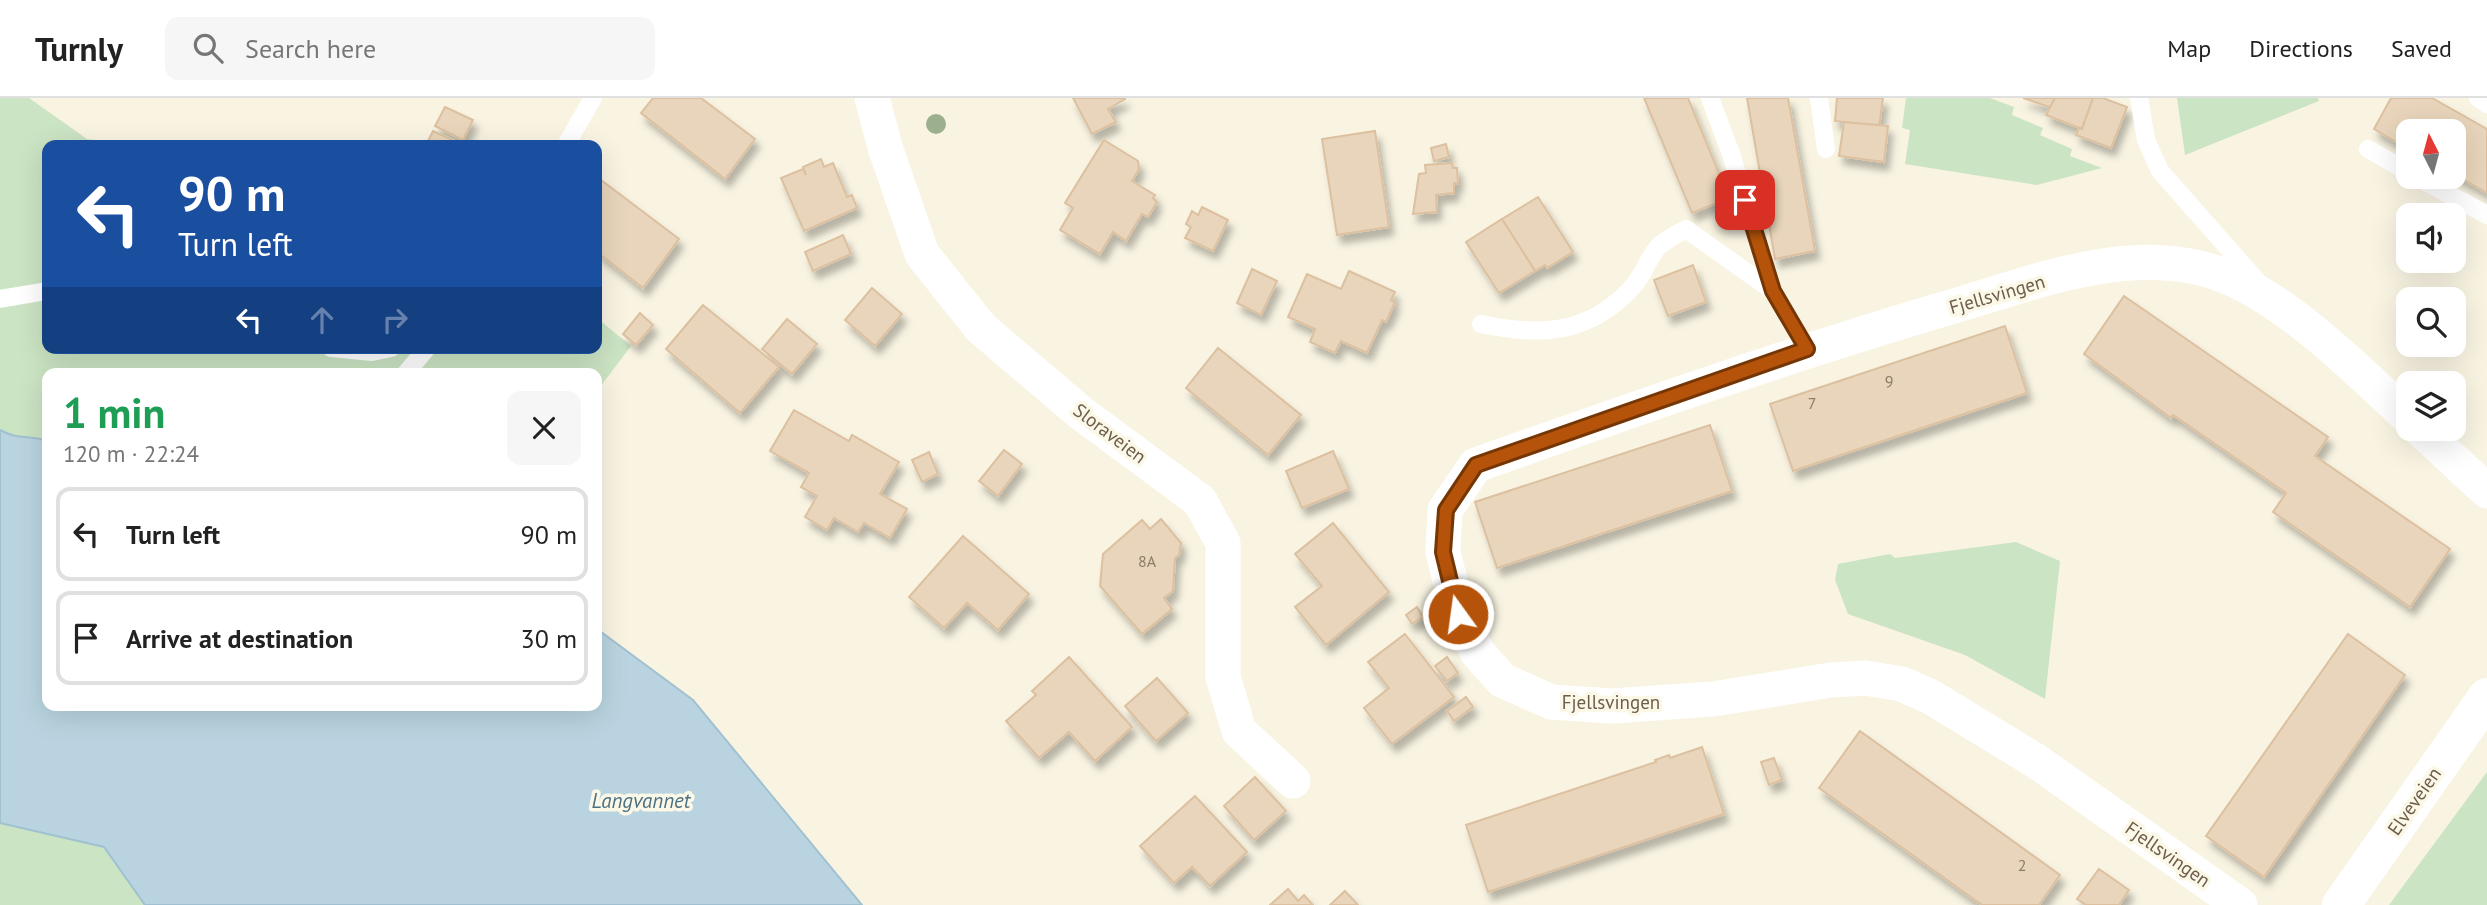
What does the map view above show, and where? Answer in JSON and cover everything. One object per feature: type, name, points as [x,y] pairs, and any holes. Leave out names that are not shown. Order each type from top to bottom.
[{"type":"main road","name":"Elveveien","points":[[2341,905],[2487,697]]},
{"type":"street","name":"Sloraveien","points":[[872,98],[885,147],[922,254],[981,328],[1081,413],[1200,501],[1212,517],[1223,543],[1223,677],[1239,731],[1293,782]]},
{"type":"street","name":"Fjellsvingen","points":[[2240,905],[2036,761],[1931,697],[1902,684],[1865,678],[1831,680],[1713,699],[1612,706],[1551,702],[1502,680],[1478,653],[1458,614],[1443,552],[1446,510],[1476,465],[1807,349],[2093,265],[2129,262],[2200,268],[2234,278],[2276,303],[2396,407]]},
{"type":"street","points":[[2433,441],[2487,491]]},
{"type":"lane","points":[[569,140],[593,98]]},
{"type":"lane","points":[[1710,98],[1731,154],[1773,291],[1807,349]]},
{"type":"lane","points":[[1819,98],[1826,149]]},
{"type":"lane","points":[[2139,98],[2146,140],[2160,171],[2276,303]]},
{"type":"lane","points":[[2478,98],[2487,104]]},
{"type":"lane","points":[[2368,149],[2396,165]]},
{"type":"lane","points":[[2439,189],[2487,215]]},
{"type":"lane","points":[[1481,324],[1506,330],[1542,331],[1570,328],[1593,320],[1635,283],[1659,246],[1686,229],[1773,291]]},
{"type":"lane","points":[[0,299],[42,292]]},
{"type":"lane","points":[[410,368],[422,354]]},
{"type":"green space","points":[[0,98],[29,98],[87,139],[95,140],[42,140],[42,354],[602,354],[602,322],[631,346],[602,384],[602,368],[42,368],[42,440],[0,430]]},
{"type":"green space","points":[[1906,98],[1990,98],[2014,107],[2012,115],[2043,128],[2040,135],[2072,149],[2070,156],[2102,168],[2037,185],[1905,164],[1910,130],[1902,128]]},
{"type":"green space","points":[[2177,98],[2318,98],[2319,101],[2185,155]]},
{"type":"green space","points":[[2016,542],[2060,561],[2045,699],[1965,655],[1848,614],[1835,580],[1838,564],[1890,554],[1895,558]]},
{"type":"green space","points":[[2487,772],[2487,905],[2389,905]]},
{"type":"green space","points":[[0,823],[104,847],[145,905],[0,905]]},
{"type":"water","name":"Langvannet","points":[[0,430],[42,440],[42,711],[602,711],[602,633],[693,700],[862,905],[145,905],[104,847],[0,823]]},
{"type":"building","points":[[653,98],[701,98],[755,139],[725,179],[641,113]]},
{"type":"building","points":[[1073,98],[1125,99],[1108,109],[1116,122],[1092,134]]},
{"type":"building","points":[[1644,98],[1688,98],[1729,198],[1692,213]]},
{"type":"building","points":[[1747,98],[1788,98],[1815,251],[1775,259]]},
{"type":"building","points":[[1837,98],[1883,98],[1879,127],[1835,121]]},
{"type":"building","points":[[2023,98],[2055,98],[2052,108]]},
{"type":"building","points":[[2055,98],[2093,98],[2082,129],[2046,115]]},
{"type":"building","points":[[2093,98],[2103,98],[2127,107],[2111,148],[2076,135],[2079,128],[2082,129]]},
{"type":"building","points":[[2391,98],[2432,98],[2487,129],[2487,193],[2466,181],[2466,119],[2396,119],[2396,142],[2374,129]]},
{"type":"building","points":[[445,107],[473,120],[463,140],[435,126]]},
{"type":"building","points":[[1844,122],[1888,126],[1884,162],[1839,156]]},
{"type":"building","points":[[433,131],[452,140],[428,140]]},
{"type":"building","points":[[1375,131],[1389,227],[1337,235],[1322,139]]},
{"type":"building","points":[[1104,140],[1138,161],[1139,169],[1132,181],[1155,195],[1153,198],[1157,202],[1148,217],[1142,214],[1126,241],[1113,232],[1100,254],[1060,230],[1073,208],[1065,203]]},
{"type":"building","points":[[1446,144],[1449,157],[1434,161],[1431,148]]},
{"type":"building","points":[[821,159],[824,167],[833,163],[847,197],[852,195],[857,208],[804,231],[781,178],[803,169],[806,175],[803,167]]},
{"type":"building","points":[[1452,163],[1453,168],[1457,168],[1458,184],[1454,183],[1454,193],[1436,195],[1437,212],[1413,214],[1419,174],[1426,173],[1425,165]]},
{"type":"building","points":[[602,181],[679,239],[643,288],[602,256]]},
{"type":"building","points":[[1538,197],[1573,252],[1547,268],[1545,265],[1535,271],[1502,219]]},
{"type":"building","points":[[1202,207],[1228,220],[1213,251],[1185,238],[1191,227],[1186,224],[1192,211],[1198,215]]},
{"type":"building","points":[[1502,219],[1535,271],[1499,293],[1466,242]]},
{"type":"building","points":[[843,235],[851,254],[813,271],[805,252]]},
{"type":"building","points":[[1693,265],[1706,302],[1668,316],[1654,280]]},
{"type":"building","points":[[1252,269],[1277,281],[1261,315],[1237,303]]},
{"type":"building","points":[[1349,271],[1395,292],[1391,300],[1395,302],[1386,322],[1382,320],[1367,353],[1341,341],[1335,353],[1310,342],[1315,329],[1288,317],[1307,274],[1341,289]]},
{"type":"building","points":[[872,288],[902,314],[875,346],[845,320]]},
{"type":"building","points":[[2124,296],[2328,437],[2315,456],[2450,549],[2410,607],[2273,512],[2286,493],[2173,415],[2171,418],[2084,354]]},
{"type":"building","points":[[703,305],[779,367],[740,413],[666,349]]},
{"type":"building","points":[[640,313],[653,325],[636,345],[623,334]]},
{"type":"building","points":[[787,319],[817,344],[792,374],[762,349]]},
{"type":"building","points":[[2005,326],[2027,393],[1793,471],[1770,404]]},
{"type":"building","points":[[1218,348],[1301,415],[1268,455],[1186,388]]},
{"type":"building","points":[[794,410],[849,441],[852,435],[899,462],[880,494],[907,509],[890,538],[864,523],[858,532],[834,518],[827,530],[805,517],[817,496],[801,487],[809,473],[770,451]]},
{"type":"building","points":[[1710,425],[1732,491],[1497,568],[1475,502]]},
{"type":"building","points":[[1004,450],[1022,464],[998,496],[979,481]]},
{"type":"building","points":[[1333,451],[1349,489],[1302,508],[1286,471]]},
{"type":"building","points":[[929,452],[938,474],[922,482],[912,460]]},
{"type":"building","points":[[1161,519],[1181,543],[1179,555],[1175,558],[1173,591],[1164,598],[1172,609],[1142,634],[1100,586],[1103,554],[1142,520],[1150,529]]},
{"type":"building","points":[[1333,523],[1389,592],[1326,645],[1295,607],[1322,586],[1295,554]]},
{"type":"building","points":[[963,536],[1029,594],[998,630],[967,603],[944,628],[909,597]]},
{"type":"building","points":[[1417,607],[1423,617],[1412,624],[1406,615]]},
{"type":"building","points":[[1405,634],[1454,697],[1392,744],[1364,708],[1389,688],[1368,662]]},
{"type":"building","points":[[2348,634],[2405,675],[2264,877],[2206,836]]},
{"type":"building","points":[[1069,657],[1132,727],[1095,761],[1069,732],[1039,758],[1006,721],[1036,695],[1032,691]]},
{"type":"building","points":[[1447,657],[1458,673],[1447,681],[1435,666]]},
{"type":"building","points":[[1157,678],[1188,713],[1156,741],[1125,706]]},
{"type":"building","points":[[1466,697],[1473,707],[1454,721],[1447,711]]},
{"type":"building","points":[[1860,731],[2060,875],[2039,905],[1982,905],[1819,788]]},
{"type":"building","points":[[1702,747],[1724,814],[1488,892],[1466,825],[1656,762],[1655,760],[1669,755],[1670,758]]},
{"type":"building","points":[[1774,758],[1782,780],[1769,785],[1761,762]]},
{"type":"building","points":[[1255,777],[1286,811],[1254,840],[1224,806]]},
{"type":"building","points":[[1195,796],[1247,852],[1210,886],[1192,867],[1174,883],[1140,846]]},
{"type":"building","points":[[2099,869],[2129,890],[2119,905],[2086,905],[2077,899]]},
{"type":"building","points":[[1288,889],[1298,901],[1304,895],[1313,905],[1270,905]]},
{"type":"building","points":[[1345,891],[1358,905],[1330,905]]},
{"type":"route","points":[[1458,614],[1443,552],[1446,510],[1476,465],[1807,349],[1773,291],[1745,200]]}]
